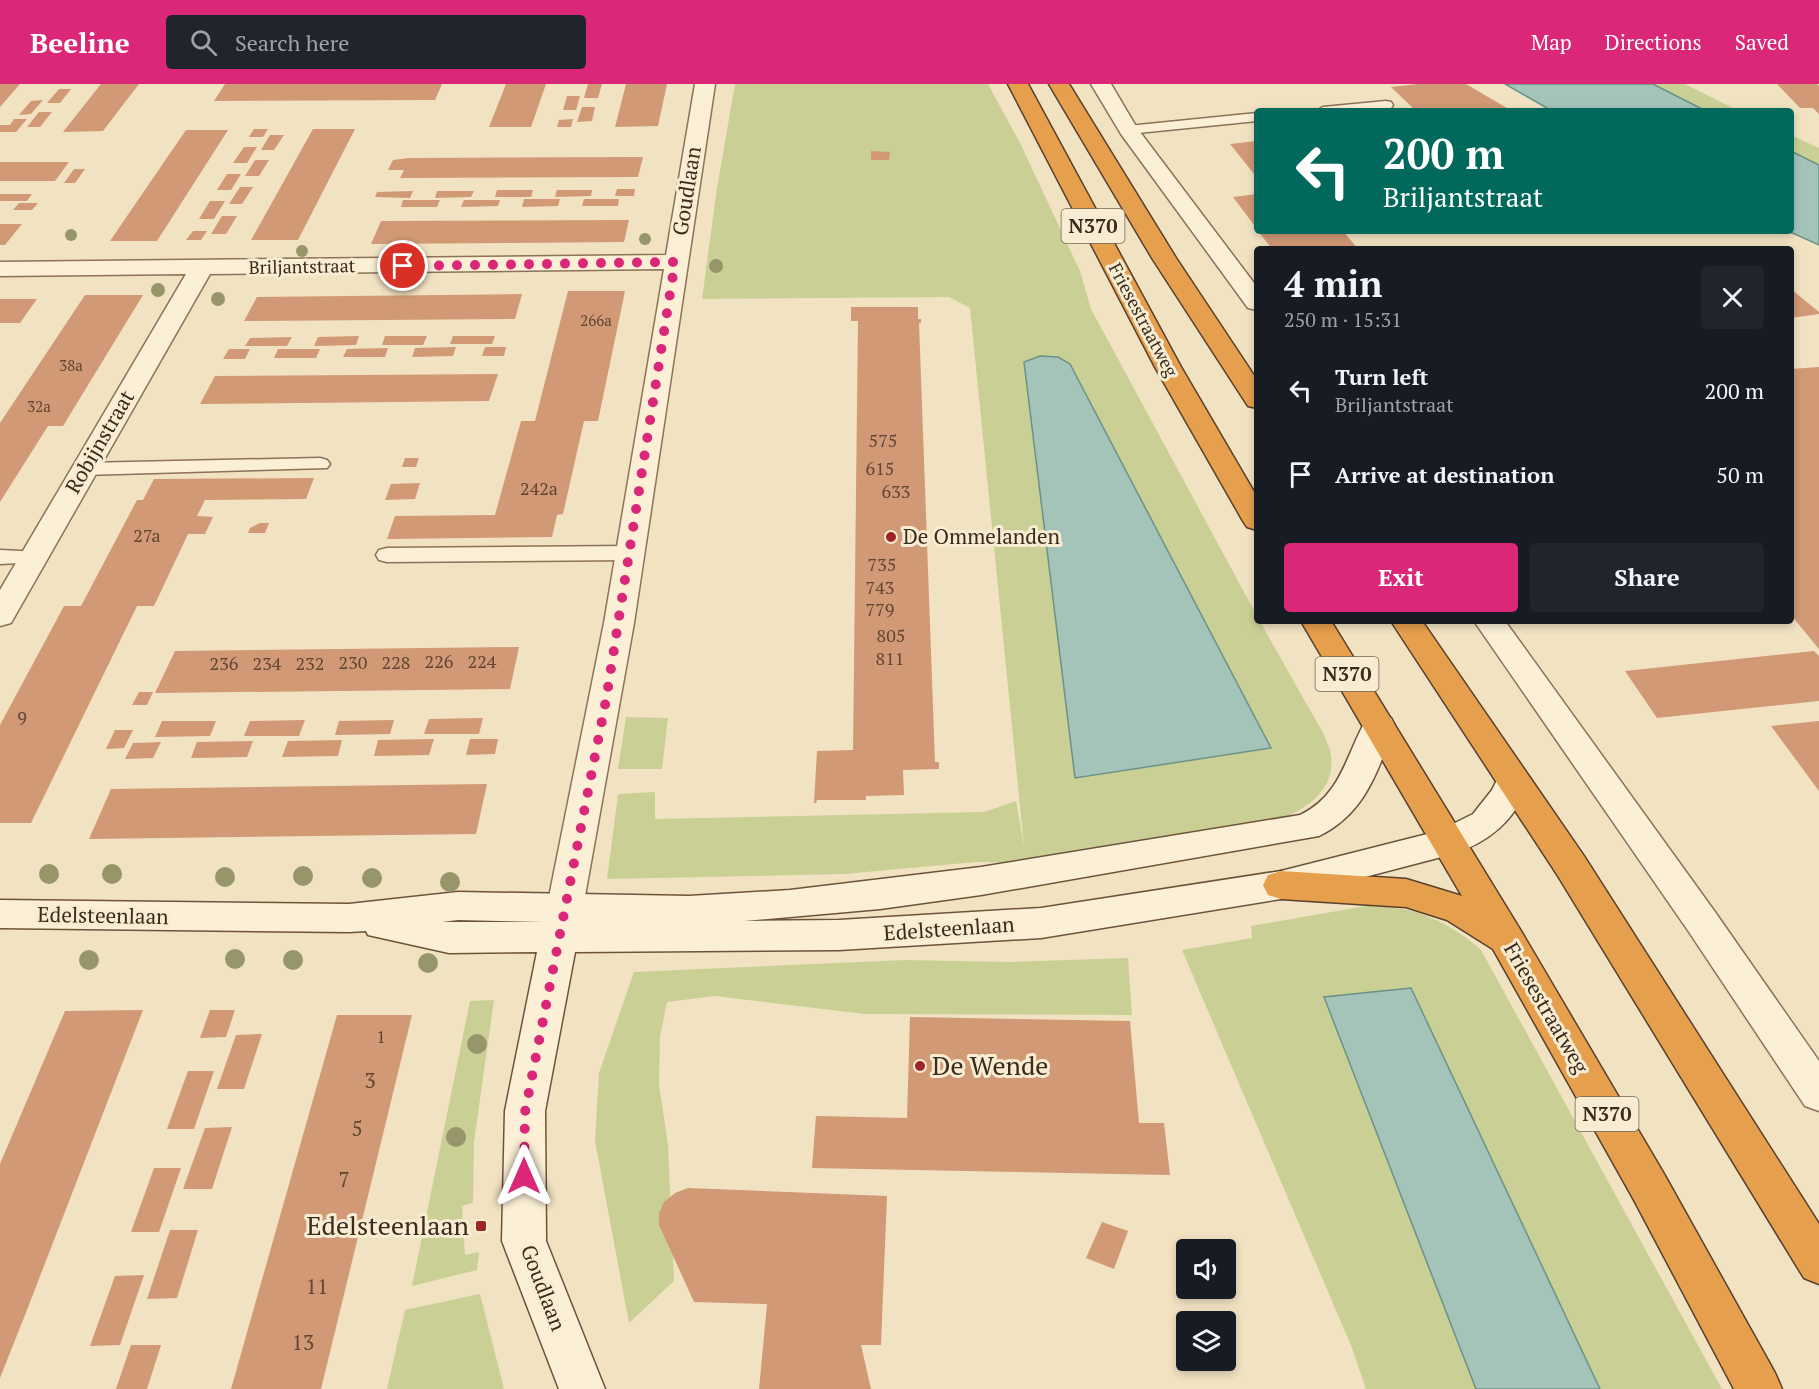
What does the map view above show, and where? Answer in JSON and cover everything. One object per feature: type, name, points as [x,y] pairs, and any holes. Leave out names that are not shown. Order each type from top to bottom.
[{"type":"highway","name":"Friesestraatweg","points":[[1018,84],[1163,357],[1254,516]]},
{"type":"highway","name":"N370","points":[[1059,84],[1164,258],[1254,395]]},
{"type":"highway","name":"Friesestraatweg","points":[[1318,624],[1508,942],[1649,1187],[1759,1389]]},
{"type":"highway","points":[[1408,624],[1571,866],[1819,1263]]},
{"type":"highway","name":"N370","points":[[1281,885],[1406,893],[1459,909],[1508,942]]},
{"type":"street","name":"Goudlaan","points":[[582,1389],[524,1241],[525,1112],[606,700],[705,84]]},
{"type":"street","points":[[1101,84],[1128,130],[1254,299]]},
{"type":"street","name":"Briljantstraat","points":[[0,269],[675,262]]},
{"type":"street","name":"Robijnstraat","points":[[0,616],[201,268]]},
{"type":"street","points":[[1491,624],[1741,978],[1819,1094]]},
{"type":"street","name":"Edelsteenlaan","points":[[0,914],[350,918],[449,938],[562,922],[869,897],[1290,832],[1320,822],[1335,813],[1348,798],[1378,726]]},
{"type":"street","name":"Edelsteenlaan","points":[[562,922],[840,935],[1041,923],[1281,885],[1449,842],[1485,823],[1508,796],[1513,780]]},
{"type":"lane","points":[[1354,108],[1386,105]]},
{"type":"lane","points":[[1128,130],[1254,117]]},
{"type":"lane","points":[[84,469],[320,464]]},
{"type":"lane","points":[[387,555],[630,553]]},
{"type":"lane","points":[[0,557],[34,557]]},
{"type":"green space","points":[[735,84],[988,84],[1021,145],[1080,271],[1091,309],[1254,610],[1254,624],[1262,624],[1327,741],[1331,761],[1330,773],[1326,785],[1310,803],[1276,820],[1026,863],[976,862],[844,874],[607,879],[618,794],[655,792],[655,819],[984,812],[1016,801],[1024,846],[970,308],[949,297],[702,299],[717,188]]},
{"type":"green space","points":[[1653,84],[1685,84],[1733,108],[1700,108]]},
{"type":"green space","points":[[1794,136],[1819,148],[1819,165],[1794,152]]},
{"type":"green space","points":[[626,717],[668,718],[662,769],[618,769]]},
{"type":"green space","points":[[1366,906],[1398,908],[1428,916],[1455,930],[1481,950],[1722,1389],[1600,1389],[1411,988],[1324,998],[1476,1389],[1366,1389],[1352,1348],[1182,950],[1252,938],[1251,926]]},
{"type":"green space","points":[[1128,958],[1132,1015],[865,1014],[715,996],[667,1002],[660,1036],[659,1085],[668,1145],[674,1281],[629,1323],[595,1141],[599,1073],[634,972],[905,960],[1011,962]]},
{"type":"green space","points":[[494,1000],[474,1142],[473,1203],[462,1206],[465,1255],[479,1252],[477,1270],[412,1286],[470,1001]]},
{"type":"green space","points":[[480,1294],[504,1389],[387,1389],[405,1310]]},
{"type":"water","points":[[1505,84],[1653,84],[1700,108],[1547,108]]},
{"type":"water","points":[[1794,152],[1819,165],[1819,245],[1794,234]]},
{"type":"water","points":[[1040,356],[1058,357],[1070,364],[1271,748],[1075,778],[1024,362]]},
{"type":"water","points":[[1411,988],[1600,1389],[1476,1389],[1324,997]]},
{"type":"building","points":[[0,84],[20,84],[0,107]]},
{"type":"building","points":[[101,84],[139,84],[103,131],[63,132]]},
{"type":"building","points":[[225,84],[442,84],[435,100],[214,101]]},
{"type":"building","points":[[506,84],[546,84],[531,127],[489,127]]},
{"type":"building","points":[[588,84],[602,84],[598,98],[584,98]]},
{"type":"building","points":[[626,84],[667,84],[658,126],[615,127]]},
{"type":"building","points":[[1418,84],[1466,84],[1507,108],[1413,108],[1391,87]]},
{"type":"building","points":[[1777,84],[1817,84],[1819,86],[1819,114],[1813,108],[1800,108]]},
{"type":"building","points":[[59,89],[71,89],[60,103],[47,103]]},
{"type":"building","points":[[567,96],[580,96],[576,110],[563,110]]},
{"type":"building","points":[[43,100],[31,114],[19,115],[31,101]]},
{"type":"building","points":[[582,107],[595,107],[592,121],[577,122]]},
{"type":"building","points":[[39,112],[52,112],[40,127],[27,127]]},
{"type":"building","points":[[14,119],[27,119],[16,132],[0,132],[0,125],[10,125]]},
{"type":"building","points":[[573,119],[571,127],[557,127],[559,120]]},
{"type":"building","points":[[254,129],[268,129],[263,137],[249,137]]},
{"type":"building","points":[[313,129],[355,129],[298,240],[251,240]]},
{"type":"building","points":[[186,130],[228,130],[157,241],[110,241]]},
{"type":"building","points":[[270,135],[284,135],[274,150],[261,150]]},
{"type":"building","points":[[1254,141],[1254,174],[1230,144]]},
{"type":"building","points":[[244,147],[257,147],[247,163],[233,163]]},
{"type":"building","points":[[871,151],[890,152],[889,160],[871,160]]},
{"type":"building","points":[[643,157],[638,177],[400,178],[404,170],[388,170],[393,160],[409,158]]},
{"type":"building","points":[[255,160],[269,160],[259,176],[245,176]]},
{"type":"building","points":[[0,162],[69,162],[55,181],[0,181]]},
{"type":"building","points":[[74,169],[85,169],[75,183],[64,183]]},
{"type":"building","points":[[227,174],[241,174],[231,190],[217,190]]},
{"type":"building","points":[[240,187],[253,187],[242,204],[229,204]]},
{"type":"building","points":[[617,189],[635,189],[634,196],[615,196]]},
{"type":"building","points":[[497,190],[533,190],[531,197],[495,197]]},
{"type":"building","points":[[557,190],[592,190],[591,196],[555,197]]},
{"type":"building","points":[[413,191],[410,198],[375,197],[377,192]]},
{"type":"building","points":[[437,191],[474,191],[471,197],[435,198]]},
{"type":"building","points":[[0,194],[32,194],[27,201],[0,201]]},
{"type":"building","points":[[1254,194],[1254,225],[1233,197]]},
{"type":"building","points":[[524,199],[560,199],[558,206],[522,207]]},
{"type":"building","points":[[584,199],[619,199],[618,206],[582,206]]},
{"type":"building","points":[[403,200],[440,200],[437,207],[401,207]]},
{"type":"building","points":[[464,200],[500,200],[498,206],[461,207]]},
{"type":"building","points":[[210,201],[225,201],[214,219],[199,219]]},
{"type":"building","points":[[19,203],[38,203],[32,210],[13,210]]},
{"type":"building","points":[[222,216],[237,216],[226,234],[211,234]]},
{"type":"building","points":[[629,220],[624,242],[371,244],[381,221]]},
{"type":"building","points":[[0,224],[22,224],[5,245],[0,245]]},
{"type":"building","points":[[193,231],[207,231],[201,240],[186,240]]},
{"type":"building","points":[[1260,234],[1346,234],[1356,246],[1270,246]]},
{"type":"building","points":[[568,291],[625,291],[598,421],[584,421],[563,514],[557,515],[552,537],[387,539],[395,516],[495,515],[521,421],[535,421]]},
{"type":"building","points":[[1794,291],[1819,312],[1819,314],[1794,318]]},
{"type":"building","points":[[522,294],[515,319],[244,321],[257,297]]},
{"type":"building","points":[[85,295],[143,295],[63,426],[48,426],[0,502],[0,423]]},
{"type":"building","points":[[0,299],[37,299],[20,323],[0,323]]},
{"type":"building","name":"De Ommelanden","points":[[851,307],[918,307],[918,319],[921,319],[919,323],[935,762],[939,762],[939,769],[903,770],[904,795],[866,796],[866,800],[817,800],[814,803],[817,751],[853,750],[858,321],[851,321]]},
{"type":"building","points":[[359,336],[356,345],[314,346],[318,337]]},
{"type":"building","points":[[385,336],[427,336],[423,345],[382,345]]},
{"type":"building","points":[[453,336],[495,336],[492,344],[450,344]]},
{"type":"building","points":[[292,337],[287,346],[245,346],[250,338]]},
{"type":"building","points":[[456,347],[453,356],[412,357],[415,348]]},
{"type":"building","points":[[485,347],[506,347],[504,356],[482,356]]},
{"type":"building","points":[[388,348],[385,357],[343,357],[347,349]]},
{"type":"building","points":[[229,349],[250,349],[245,359],[223,359]]},
{"type":"building","points":[[278,349],[320,349],[316,358],[274,358]]},
{"type":"building","points":[[1819,367],[1819,649],[1794,619],[1794,369]]},
{"type":"building","points":[[498,374],[489,401],[200,404],[215,376]]},
{"type":"building","points":[[405,458],[419,458],[416,467],[402,467]]},
{"type":"building","points":[[314,478],[306,499],[205,500],[197,516],[213,517],[205,534],[188,534],[154,606],[137,606],[31,823],[0,823],[0,725],[64,606],[81,606],[137,500],[143,500],[154,479]]},
{"type":"building","points":[[420,483],[415,499],[385,500],[391,484]]},
{"type":"building","points":[[260,523],[269,523],[265,533],[248,533],[250,528]]},
{"type":"building","points":[[519,647],[510,689],[155,693],[175,651]]},
{"type":"building","points":[[1814,651],[1819,656],[1819,701],[1657,718],[1625,671]]},
{"type":"building","points":[[139,692],[153,692],[147,705],[132,705]]},
{"type":"building","points":[[483,718],[479,734],[424,734],[429,719]]},
{"type":"building","points":[[305,720],[299,736],[244,736],[250,721]]},
{"type":"building","points":[[394,720],[390,734],[335,735],[339,721]]},
{"type":"building","points":[[162,721],[216,721],[210,736],[155,737]]},
{"type":"building","points":[[1819,721],[1819,791],[1771,726]]},
{"type":"building","points":[[115,730],[133,730],[124,748],[106,749]]},
{"type":"building","points":[[434,739],[429,755],[374,756],[378,740]]},
{"type":"building","points":[[470,739],[498,739],[495,754],[466,755]]},
{"type":"building","points":[[342,740],[338,756],[282,757],[288,741]]},
{"type":"building","points":[[253,741],[247,757],[191,758],[197,742]]},
{"type":"building","points":[[161,742],[153,758],[125,759],[133,743]]},
{"type":"building","points":[[487,784],[476,834],[89,839],[111,789]]},
{"type":"building","points":[[143,1010],[0,1378],[0,1164],[65,1011]]},
{"type":"building","points":[[210,1010],[235,1010],[226,1037],[200,1038]]},
{"type":"building","points":[[337,1015],[412,1015],[321,1389],[231,1389]]},
{"type":"building","points":[[910,1017],[1130,1021],[1139,1123],[1164,1123],[1170,1175],[812,1168],[816,1116],[907,1118]]},
{"type":"building","points":[[262,1034],[244,1089],[217,1089],[236,1035]]},
{"type":"building","points":[[188,1071],[214,1071],[194,1129],[167,1129]]},
{"type":"building","points":[[232,1127],[212,1189],[183,1189],[205,1128]]},
{"type":"building","points":[[154,1168],[181,1168],[159,1232],[131,1232]]},
{"type":"building","points":[[688,1188],[887,1196],[881,1345],[861,1345],[871,1389],[759,1389],[767,1304],[694,1302],[659,1225],[659,1213],[664,1202],[675,1193]]},
{"type":"building","points":[[1102,1222],[1128,1231],[1114,1269],[1086,1258]]},
{"type":"building","points":[[170,1230],[198,1230],[177,1298],[147,1299]]},
{"type":"building","points":[[144,1275],[120,1345],[90,1346],[115,1276]]},
{"type":"building","points":[[131,1345],[161,1345],[147,1389],[116,1389]]},
{"type":"place","name":"De Ommelanden","points":[[891,537]]},
{"type":"place","name":"De Wende","points":[[920,1066]]},
{"type":"place","name":"Edelsteenlaan","points":[[481,1226]]},
{"type":"route","points":[[403,266],[675,262],[606,700],[525,1112],[524,1176]]}]
